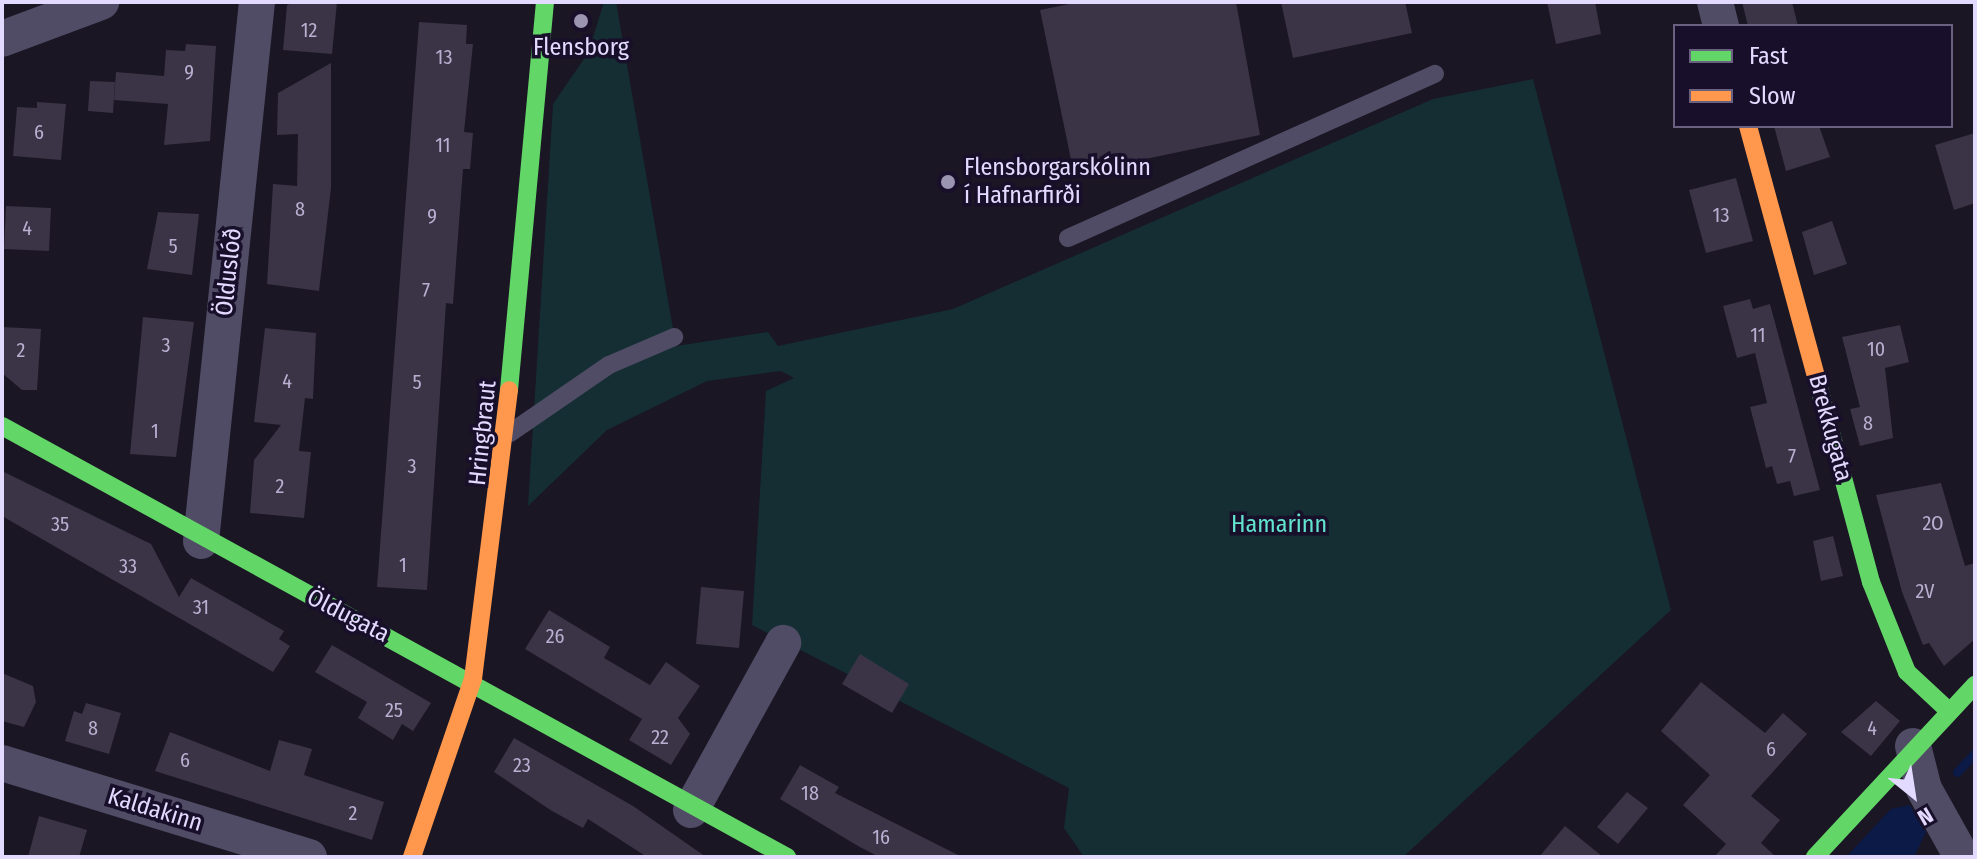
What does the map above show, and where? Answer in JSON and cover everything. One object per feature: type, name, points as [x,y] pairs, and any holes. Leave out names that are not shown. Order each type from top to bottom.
[{"type":"street","points":[[2,39],[101,2]]},
{"type":"street","name":"Ölduslóð","points":[[201,541],[257,2]]},
{"type":"street","name":"Hringbraut","points":[[412,857],[473,679],[507,434],[545,2]]},
{"type":"street","points":[[1715,2],[1720,24]]},
{"type":"street","name":"Brekkugata","points":[[1749,128],[1871,582],[1907,672],[1949,711]]},
{"type":"street","name":"Öldugata","points":[[2,426],[201,541],[473,679],[691,810],[787,857]]},
{"type":"street","points":[[691,810],[783,643]]},
{"type":"street","points":[[1815,857],[1913,746],[1975,685]]},
{"type":"street","points":[[1913,746],[1924,789],[1962,857]]},
{"type":"street","name":"Kaldakinn","points":[[2,763],[309,857]]},
{"type":"lane","points":[[1068,238],[1435,74]]},
{"type":"lane","points":[[507,434],[609,365],[674,337]]},
{"type":"green space","name":"Hamarinn","points":[[604,2],[616,2],[676,346],[768,332],[778,346],[953,309],[1433,99],[1533,79],[1671,610],[1403,857],[1084,857],[1064,828],[1069,788],[752,625],[766,391],[794,378],[781,371],[707,381],[607,430],[528,506],[553,104],[588,53]]},
{"type":"water","points":[[1910,805],[1926,832],[1914,857],[1846,857],[1891,809]]},
{"type":"building","points":[[294,2],[337,2],[332,54],[283,50],[287,5]]},
{"type":"building","points":[[1079,2],[1236,2],[1260,135],[1074,174],[1040,10]]},
{"type":"building","points":[[1281,2],[1405,2],[1412,33],[1293,58]]},
{"type":"building","points":[[1547,2],[1595,2],[1601,34],[1556,44]]},
{"type":"building","points":[[1742,2],[1792,2],[1798,24],[1748,24]]},
{"type":"building","points":[[419,22],[467,25],[466,44],[473,44],[464,132],[473,133],[470,169],[463,169],[453,304],[446,303],[427,590],[377,587]]},
{"type":"building","points":[[186,44],[216,46],[210,141],[164,145],[168,104],[114,100],[116,72],[164,76],[166,50],[185,51]]},
{"type":"building","points":[[331,63],[331,188],[319,291],[267,284],[273,184],[297,186],[298,134],[277,135],[278,93]]},
{"type":"building","points":[[90,81],[115,82],[113,113],[88,111]]},
{"type":"building","points":[[37,102],[66,104],[61,160],[13,156],[17,107],[37,108]]},
{"type":"building","points":[[1775,128],[1820,128],[1830,157],[1786,171]]},
{"type":"building","points":[[1975,133],[1975,203],[1954,210],[1935,145]]},
{"type":"building","points":[[1736,178],[1753,241],[1706,253],[1689,190]]},
{"type":"building","points":[[6,206],[51,208],[49,251],[4,249]]},
{"type":"building","points":[[158,212],[199,214],[192,275],[147,269]]},
{"type":"building","points":[[1832,221],[1847,264],[1814,275],[1802,232]]},
{"type":"building","points":[[1750,299],[1753,309],[1770,304],[1820,490],[1794,496],[1790,481],[1777,484],[1772,466],[1766,468],[1750,407],[1767,403],[1755,353],[1737,358],[1723,306]]},
{"type":"building","points":[[143,317],[194,322],[176,457],[130,454]]},
{"type":"building","points":[[1900,325],[1909,362],[1885,368],[1893,438],[1860,446],[1850,409],[1860,407],[1842,337]]},
{"type":"building","points":[[2,327],[41,329],[37,390],[22,390],[2,373]]},
{"type":"building","points":[[265,328],[316,333],[313,399],[305,398],[299,451],[311,452],[304,518],[250,513],[254,460],[281,425],[254,422]]},
{"type":"building","points":[[2,471],[151,544],[179,597],[191,578],[284,631],[279,639],[290,646],[273,672],[2,516]]},
{"type":"building","points":[[1941,483],[1965,566],[1975,563],[1975,639],[1944,666],[1929,643],[1923,645],[1902,592],[1876,495]]},
{"type":"building","points":[[1833,536],[1843,576],[1821,581],[1813,541]]},
{"type":"building","points":[[701,587],[744,591],[739,648],[696,644]]},
{"type":"building","points":[[549,610],[610,647],[604,658],[650,685],[666,662],[700,686],[678,718],[690,734],[671,765],[629,740],[642,719],[525,649]]},
{"type":"building","points":[[332,645],[431,703],[413,731],[402,724],[393,740],[358,718],[367,702],[315,672]]},
{"type":"building","points":[[860,654],[909,684],[892,713],[842,684]]},
{"type":"building","points":[[2,673],[33,686],[36,702],[24,727],[2,721]]},
{"type":"building","points":[[1701,682],[1765,733],[1783,713],[1807,734],[1751,796],[1780,820],[1761,843],[1776,857],[1714,857],[1726,844],[1683,805],[1710,775],[1661,731]]},
{"type":"building","points":[[1876,701],[1900,721],[1871,756],[1841,732]]},
{"type":"building","points":[[86,703],[121,713],[109,754],[65,741],[74,711],[82,714]]},
{"type":"building","points":[[170,732],[270,771],[279,740],[312,749],[304,775],[384,802],[372,840],[155,771]]},
{"type":"building","points":[[514,738],[633,806],[706,857],[647,857],[588,819],[583,828],[552,811],[494,772]]},
{"type":"building","points":[[800,765],[839,787],[835,793],[962,857],[879,857],[858,846],[780,799]]},
{"type":"building","points":[[1627,792],[1648,808],[1618,844],[1597,827]]},
{"type":"building","points":[[39,816],[87,830],[79,857],[28,857]]},
{"type":"building","points":[[1565,826],[1603,857],[1539,857]]},
{"type":"waterway","points":[[1957,772],[1975,753]]},
{"type":"traffic: fast","points":[[509,390],[545,2]]},
{"type":"traffic: fast","points":[[1819,388],[1871,582],[1907,672],[1949,711]]},
{"type":"traffic: fast","points":[[2,426],[787,857]]},
{"type":"traffic: fast","points":[[1815,857],[1975,685]]},
{"type":"traffic: slow","points":[[1749,128],[1819,388]]},
{"type":"traffic: slow","points":[[412,857],[473,679],[509,390]]},
{"type":"place","name":"Flensborg","points":[[581,21]]},
{"type":"place","name":"Flensborgarskólinn í Hafnarfirði","points":[[948,182]]}]
